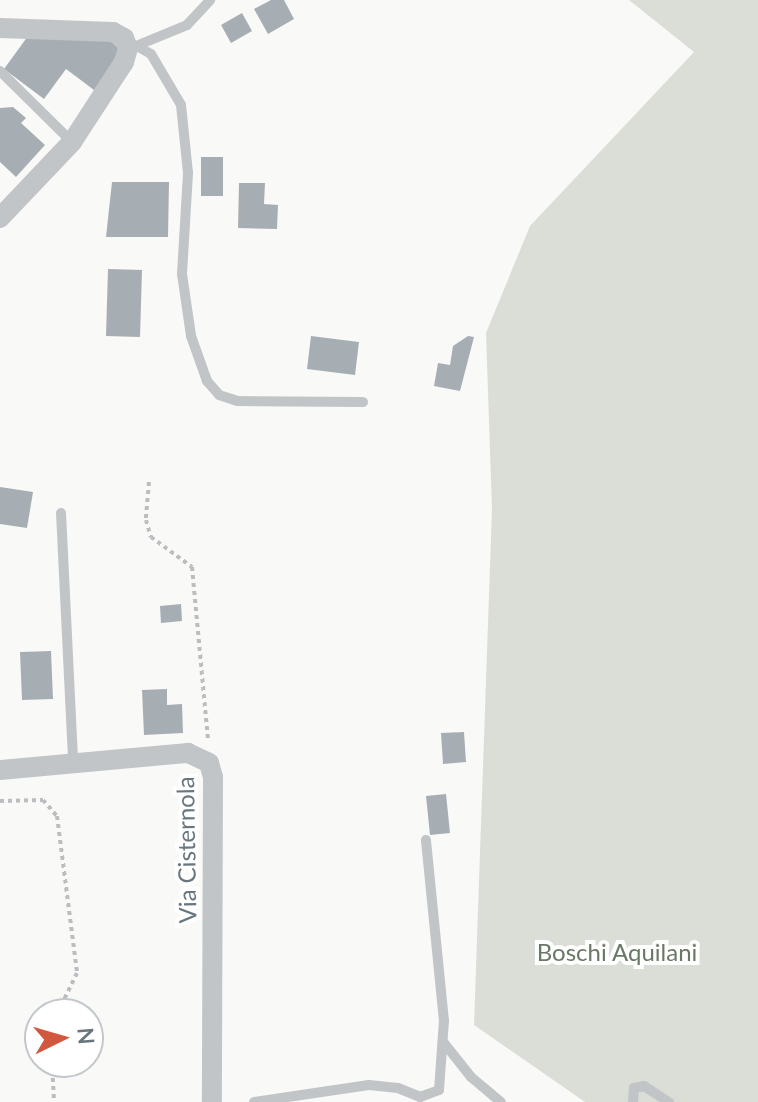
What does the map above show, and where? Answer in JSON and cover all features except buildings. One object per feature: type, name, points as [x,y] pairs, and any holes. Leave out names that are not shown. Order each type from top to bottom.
[{"type":"street","points":[[0,28],[109,31],[132,46],[72,142],[0,218]]},
{"type":"street","name":"Via Cisternola","points":[[0,770],[192,752],[209,763],[214,789],[212,1102]]},
{"type":"lane","points":[[132,46],[187,25],[210,0]]},
{"type":"lane","points":[[132,46],[151,54],[181,105],[188,173],[182,274],[191,336],[207,381],[219,395],[237,401],[363,402]]},
{"type":"lane","points":[[0,71],[72,142]]},
{"type":"lane","points":[[61,513],[73,762]]},
{"type":"lane","points":[[254,1102],[369,1085],[429,1096],[440,1086],[444,1043],[426,840]]},
{"type":"lane","points":[[444,1043],[471,1077],[501,1102]]},
{"type":"lane","points":[[633,1102],[633,1091],[640,1086],[669,1102]]},
{"type":"path","points":[[149,482],[146,520],[151,537],[186,560],[196,582],[209,763]]},
{"type":"path","points":[[0,801],[43,800],[57,816],[77,973],[65,998]]},
{"type":"path","points":[[53,1078],[54,1102]]},
{"type":"green space","name":"Boschi Aquilani","points":[[629,0],[758,0],[758,1102],[585,1102],[474,1025],[492,509],[486,333],[530,226],[694,52]]}]
